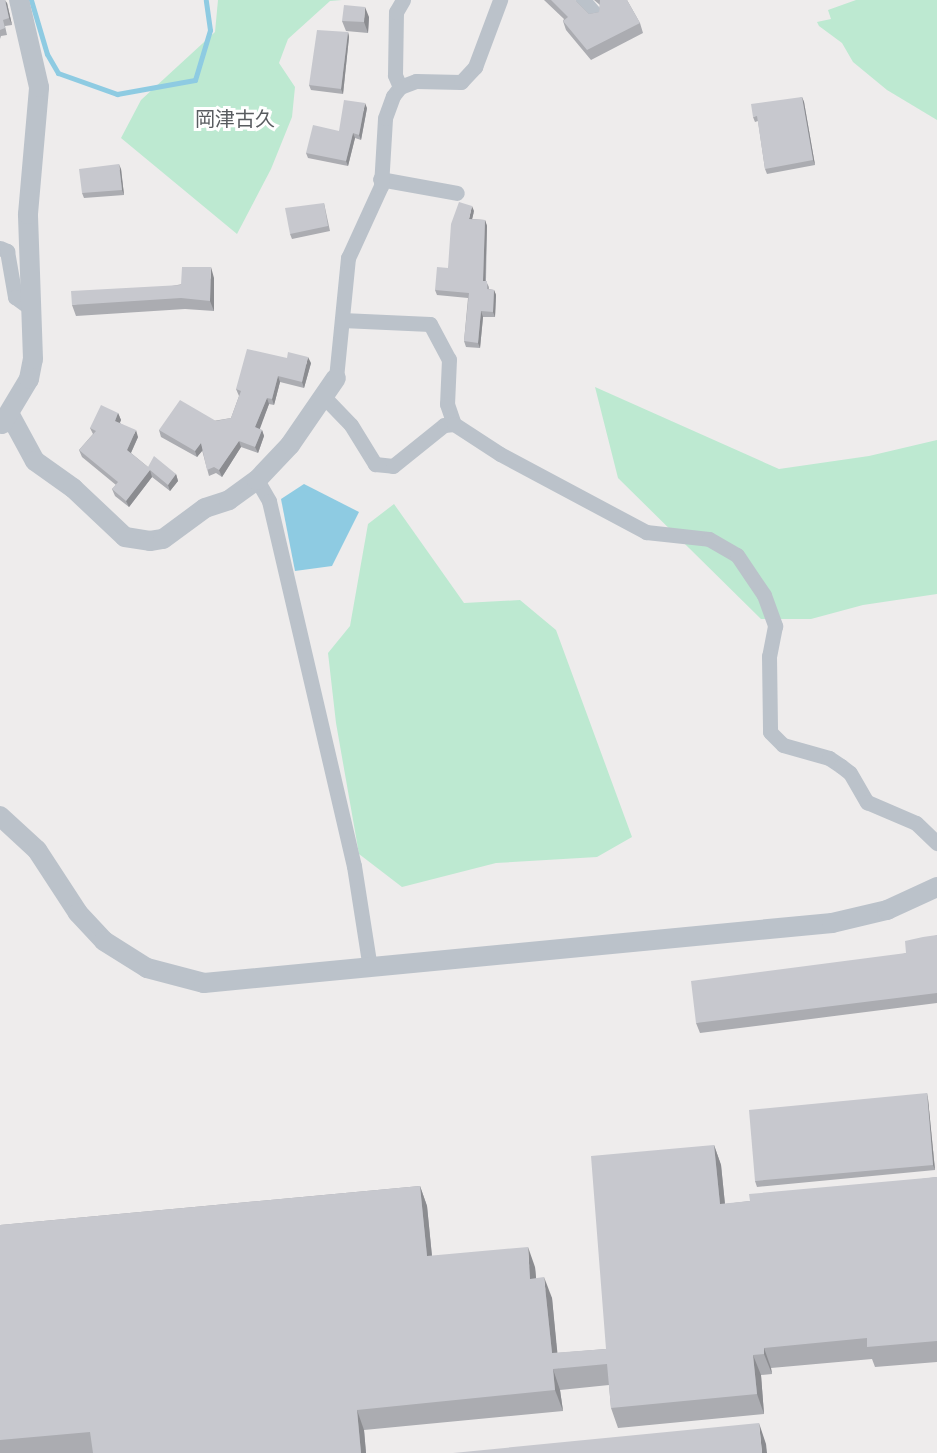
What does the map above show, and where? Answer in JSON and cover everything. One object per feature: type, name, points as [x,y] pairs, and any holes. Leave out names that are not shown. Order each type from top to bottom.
[{"type":"street","points":[[20,0],[39,87],[28,214],[31,369],[5,420],[35,461],[73,488],[114,530],[136,540],[163,539],[205,508],[229,500],[257,480],[290,446],[325,398],[336,378],[348,258],[381,186],[385,118],[400,87],[416,81],[461,82],[475,67],[500,0]]},
{"type":"street","points":[[400,87],[395,75],[396,12],[403,0]]},
{"type":"street","points":[[583,0],[596,15]]},
{"type":"street","points":[[380,179],[457,193]]},
{"type":"street","points":[[0,248],[7,251],[15,297],[30,308]]},
{"type":"street","points":[[342,320],[430,324],[449,359],[447,404],[454,424]]},
{"type":"street","points":[[325,398],[351,425],[375,464],[393,466],[444,424],[454,424],[500,454],[646,532],[709,539],[737,555],[764,595],[775,626],[770,656],[770,732],[783,745],[835,762],[850,773],[867,802],[916,823],[937,843]]},
{"type":"street","points":[[257,480],[269,501],[354,866],[370,968]]},
{"type":"street","points":[[0,816],[37,850],[89,928],[118,951],[147,968],[204,983],[832,923],[887,910],[937,887]]},
{"type":"green space","points":[[218,0],[342,0],[330,1],[288,39],[279,63],[295,87],[292,117],[271,169],[237,234],[121,138],[141,100],[215,32]]},
{"type":"green space","points":[[856,0],[937,0],[937,120],[887,90],[853,62],[842,43],[819,26],[817,22],[831,19],[828,10]]},
{"type":"green space","points":[[595,387],[779,469],[869,456],[937,440],[937,594],[863,605],[811,619],[761,619],[618,478]]},
{"type":"green space","points":[[394,504],[464,603],[520,600],[556,630],[632,837],[597,857],[496,863],[402,887],[359,854],[336,723],[328,653],[350,626],[368,524]]},
{"type":"water","points":[[304,484],[359,512],[332,566],[295,571],[281,499]]},
{"type":"building","points":[[0,0],[5,0],[9,18],[3,20],[5,28],[0,30]]},
{"type":"building","points":[[551,0],[575,0],[589,14],[599,12],[600,0],[627,0],[640,23],[587,50],[563,21],[568,17]]},
{"type":"building","points":[[344,5],[365,7],[364,22],[342,21]]},
{"type":"building","points":[[317,30],[348,32],[341,89],[309,85]]},
{"type":"building","points":[[802,97],[813,160],[765,169],[757,116],[753,117],[751,104]]},
{"type":"building","points":[[344,100],[365,103],[359,135],[353,133],[346,161],[306,153],[313,125],[339,131]]},
{"type":"building","points":[[119,164],[122,190],[82,193],[79,169]]},
{"type":"building","points":[[459,202],[472,206],[469,219],[485,220],[483,281],[487,281],[487,289],[494,290],[493,312],[481,311],[478,343],[464,341],[469,293],[435,290],[437,267],[448,268],[451,224]]},
{"type":"building","points":[[324,203],[328,226],[290,234],[285,208]]},
{"type":"building","points":[[182,267],[211,267],[210,301],[181,298],[72,305],[71,291],[181,285]]},
{"type":"building","points":[[247,349],[287,358],[288,352],[308,357],[302,382],[278,376],[272,399],[267,398],[255,427],[262,430],[255,447],[239,441],[219,470],[214,467],[207,470],[201,443],[195,451],[159,430],[180,400],[216,421],[231,418],[241,391],[236,389]]},
{"type":"building","points":[[101,405],[118,413],[115,421],[136,430],[127,450],[148,467],[154,456],[176,474],[168,485],[150,470],[126,501],[112,489],[118,482],[79,450],[96,431],[90,428]]},
{"type":"building","points":[[937,935],[937,993],[696,1023],[691,981],[906,953],[905,941]]},
{"type":"building","points":[[927,1093],[933,1165],[755,1181],[749,1110]]},
{"type":"building","points":[[714,1145],[720,1204],[750,1201],[749,1194],[937,1177],[937,1341],[867,1347],[867,1338],[764,1348],[764,1354],[753,1355],[757,1394],[611,1408],[607,1364],[553,1369],[555,1390],[357,1410],[361,1453],[93,1453],[90,1432],[0,1440],[0,1225],[420,1186],[427,1256],[528,1247],[530,1279],[544,1277],[552,1353],[606,1349],[591,1156]]},
{"type":"building","points":[[759,1423],[762,1453],[453,1453]]},
{"type":"waterway","points":[[31,0],[47,54],[58,73],[117,94],[195,80],[210,30],[206,0]]},
{"type":"district","name":"岡津古久","points":[[235,120]]}]
